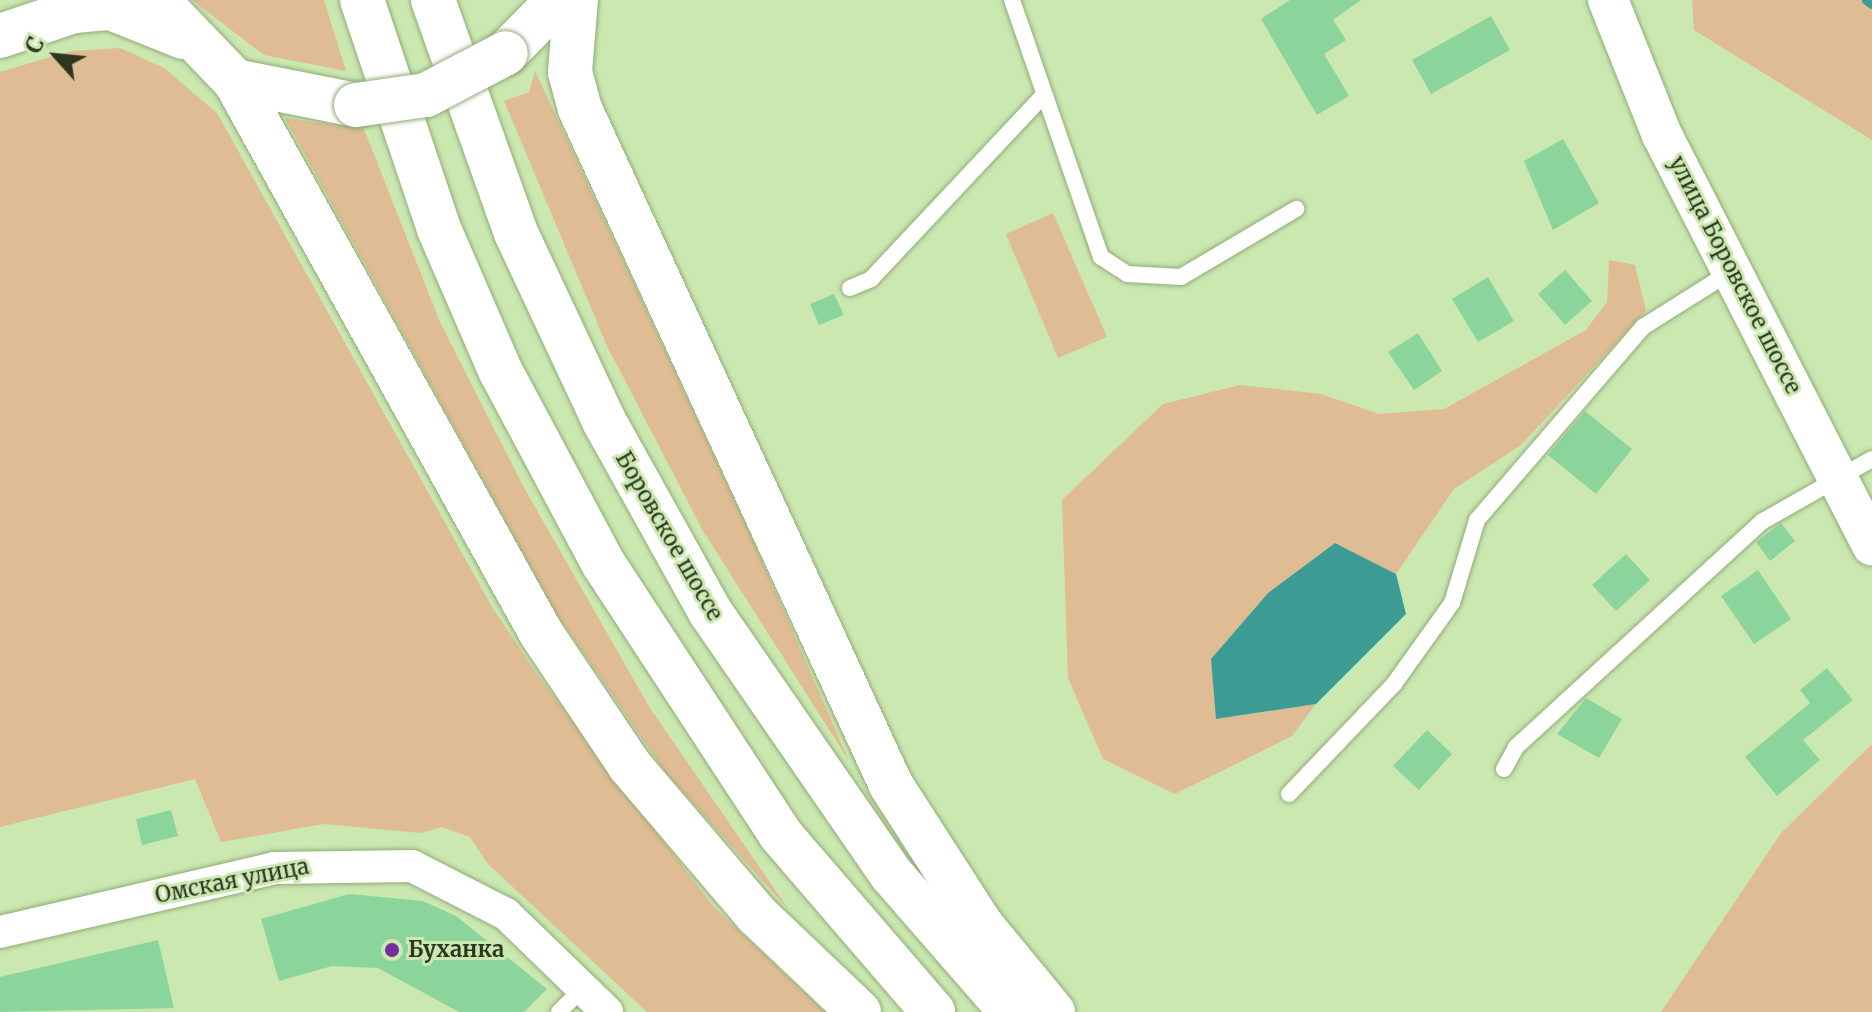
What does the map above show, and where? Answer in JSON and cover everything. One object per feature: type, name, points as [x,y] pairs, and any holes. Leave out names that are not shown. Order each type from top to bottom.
[{"type":"main road","points":[[157,0],[191,42],[235,81],[565,672],[668,812],[757,915],[859,1012]]},
{"type":"main road","points":[[362,0],[439,229],[501,372],[603,563],[780,834],[933,1012]]},
{"type":"main road","name":"Боровское шоссе","points":[[433,0],[516,233],[604,421],[711,613],[892,875],[1011,1012]]},
{"type":"main road","points":[[235,81],[356,105],[426,95],[506,53],[558,0]]},
{"type":"main road","points":[[576,0],[570,72],[580,109],[891,785],[982,926],[1053,1012]]},
{"type":"main road","points":[[0,36],[74,11],[111,8],[191,42]]},
{"type":"street","name":"улица Боровское шоссе","points":[[1608,0],[1662,135],[1733,270],[1854,467],[1872,545]]},
{"type":"street","name":"Омская улица","points":[[0,932],[274,868],[412,866],[506,914],[607,1012]]},
{"type":"lane","points":[[1012,0],[1041,98],[1094,244],[1127,274],[1181,277],[1296,209]]},
{"type":"lane","points":[[850,288],[871,279],[1041,98]]},
{"type":"lane","points":[[1289,794],[1394,684],[1452,603],[1477,520],[1643,327],[1733,270]]},
{"type":"lane","points":[[1504,769],[1516,747],[1763,521],[1854,467]]},
{"type":"lane","points":[[559,1012],[584,987]]},
{"type":"shaded area","points":[[192,0],[324,0],[346,71],[264,55]]},
{"type":"shaded area","points":[[1692,0],[1872,0],[1872,140],[1694,30]]},
{"type":"shaded area","points":[[120,48],[164,68],[217,113],[492,607],[534,670],[712,905],[825,1012],[647,1012],[488,864],[470,837],[441,827],[421,833],[324,824],[221,842],[195,779],[0,827],[0,72],[71,51]]},
{"type":"shaded area","points":[[535,71],[749,531],[849,761],[703,531],[607,346],[504,101],[529,92]]},
{"type":"shaded area","points":[[285,118],[364,129],[440,322],[523,486],[650,708],[789,910],[665,772],[554,610]]},
{"type":"shaded area","points":[[1053,213],[1107,337],[1058,358],[1006,234]]},
{"type":"shaded area","points":[[1609,260],[1635,265],[1646,311],[1521,445],[1454,489],[1396,574],[1335,543],[1268,593],[1211,659],[1217,719],[1316,704],[1292,736],[1175,794],[1103,759],[1068,678],[1062,500],[1163,404],[1240,385],[1321,394],[1379,414],[1444,409],[1586,330],[1607,302]]},
{"type":"shaded area","points":[[1872,744],[1872,1012],[1661,1012],[1781,833]]},
{"type":"water","points":[[1335,543],[1396,574],[1406,614],[1316,704],[1216,719],[1211,659],[1268,593]]},
{"type":"building","points":[[1290,0],[1361,0],[1333,20],[1346,40],[1324,54],[1349,96],[1317,115],[1261,19]]},
{"type":"building","points":[[1491,16],[1510,50],[1431,94],[1412,60]]},
{"type":"building","points":[[1563,139],[1599,203],[1553,230],[1524,161]]},
{"type":"building","points":[[1565,270],[1592,301],[1565,325],[1538,294]]},
{"type":"building","points":[[1488,277],[1514,321],[1478,342],[1452,299]]},
{"type":"building","points":[[834,294],[844,315],[819,325],[810,304]]},
{"type":"building","points":[[1418,333],[1442,371],[1414,390],[1388,352]]},
{"type":"building","points":[[1585,411],[1632,449],[1596,494],[1548,455]]},
{"type":"building","points":[[1781,523],[1795,541],[1770,561],[1756,542]]},
{"type":"building","points":[[1626,554],[1650,580],[1616,611],[1592,585]]},
{"type":"building","points":[[1758,570],[1791,619],[1754,644],[1721,596]]},
{"type":"building","points":[[1827,668],[1853,700],[1803,740],[1820,760],[1777,796],[1745,757],[1810,703],[1800,690]]},
{"type":"building","points":[[1586,698],[1622,719],[1599,758],[1557,734]]},
{"type":"building","points":[[1427,730],[1452,754],[1419,790],[1393,766]]},
{"type":"building","points":[[171,810],[178,836],[142,845],[136,819]]},
{"type":"building","points":[[349,894],[423,901],[456,916],[547,989],[524,1012],[459,1012],[378,968],[332,966],[279,981],[261,919]]},
{"type":"building","points":[[158,940],[174,1008],[0,1012],[0,977]]},
{"type":"waterway","points":[[1866,0],[1872,4]]},
{"type":"place","name":"Буханка","points":[[392,950]]}]
